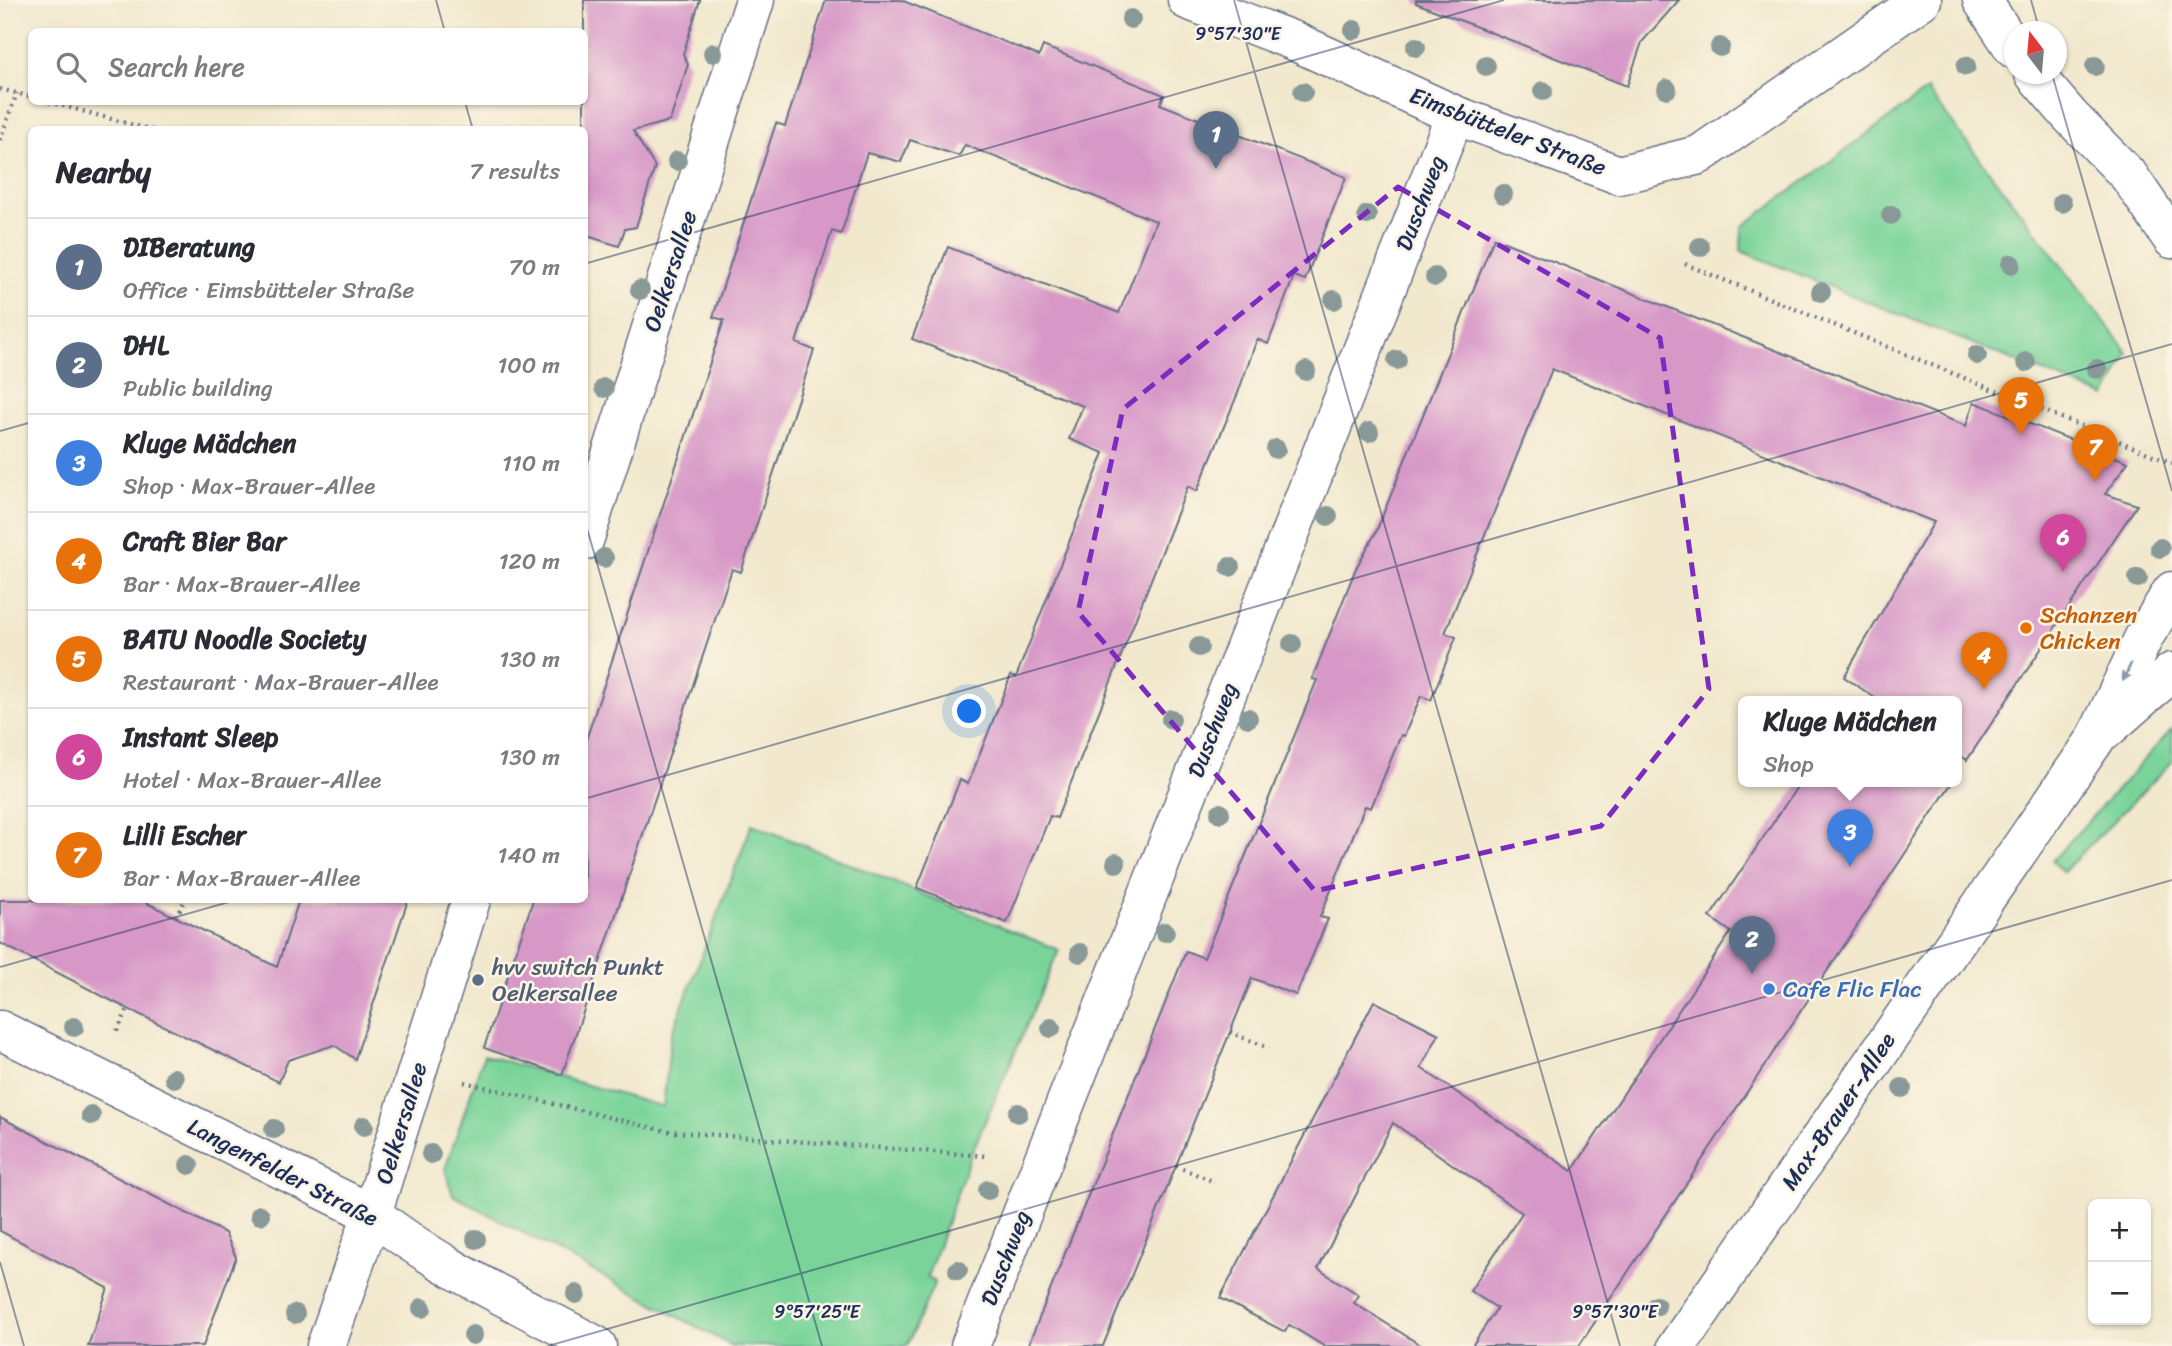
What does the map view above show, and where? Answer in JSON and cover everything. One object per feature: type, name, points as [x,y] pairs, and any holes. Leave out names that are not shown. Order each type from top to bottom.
[{"type":"street","name":"Oelkersallee","points":[[588,528],[755,0]]},
{"type":"street","name":"Eimsbütteler Straße","points":[[1186,0],[1294,41],[1455,115],[1619,175],[1699,155],[1922,0]]},
{"type":"street","points":[[1982,0],[2004,34]]},
{"type":"street","points":[[2043,84],[2129,176],[2172,239]]},
{"type":"street","name":"Duschweg","points":[[970,1346],[1455,115]]},
{"type":"street","points":[[2129,176],[2172,203]]},
{"type":"street","name":"Max-Brauer-Allee","points":[[1678,1346],[2095,740],[2144,637],[2172,592]]},
{"type":"street","name":"Max-Brauer-Allee","points":[[2095,740],[2172,672]]},
{"type":"street","name":"Oelkersallee","points":[[326,1346],[372,1214],[470,903]]},
{"type":"street","name":"Langenfelder Straße","points":[[0,1030],[372,1214],[432,1257],[597,1346]]},
{"type":"path","points":[[0,89],[28,96]]},
{"type":"path","points":[[0,140],[17,93]]},
{"type":"path","points":[[60,105],[137,126]]},
{"type":"path","points":[[1685,264],[2172,463]]},
{"type":"path","points":[[176,916],[183,903]]},
{"type":"path","points":[[117,1031],[128,1009]]},
{"type":"path","points":[[1230,1032],[1269,1048]]},
{"type":"path","points":[[459,1080],[665,1131],[986,1156]]},
{"type":"path","points":[[1176,1166],[1214,1182]]},
{"type":"highlighted area","points":[[1398,187],[1660,338],[1709,689],[1601,826],[1315,891],[1078,612],[1123,409]]},
{"type":"green space","points":[[1927,90],[2128,353],[2106,397],[1741,251],[1742,227]]},
{"type":"green space","points":[[2172,729],[2172,762],[2063,872],[2052,861]]},
{"type":"green space","points":[[752,824],[1059,950],[971,1154],[927,1277],[935,1282],[907,1346],[732,1346],[453,1195],[445,1169],[484,1055],[663,1107],[671,1036]]},
{"type":"building","points":[[584,0],[700,0],[683,54],[688,64],[670,121],[633,131],[655,167],[636,227],[625,229],[619,246],[588,236],[588,126],[584,126],[584,105],[588,105],[588,28],[584,28]]},
{"type":"building","points":[[826,0],[901,0],[1039,56],[1043,46],[1164,95],[1160,104],[1346,177],[1305,280],[1294,276],[1268,344],[1257,339],[1238,393],[1197,491],[1188,486],[1057,818],[1050,816],[1007,923],[917,888],[960,780],[968,784],[1011,675],[1016,677],[1104,453],[1069,439],[1083,406],[912,339],[948,247],[1119,313],[1156,221],[965,145],[959,156],[910,140],[901,162],[867,153],[841,234],[832,231],[796,343],[814,350],[741,572],[732,569],[562,1075],[484,1048],[532,903],[588,903],[588,734],[724,320],[713,317],[776,123],[785,126]]},
{"type":"building","points":[[1416,0],[1679,0],[1642,42],[1627,86],[1416,3]]},
{"type":"building","points":[[1494,238],[1966,426],[1974,402],[2128,462],[2105,494],[2137,505],[1967,760],[1962,756],[1962,696],[1872,696],[1844,677],[1934,522],[1552,369],[1445,633],[1456,637],[1431,700],[1421,696],[1404,736],[1401,735],[1371,808],[1365,806],[1320,917],[1328,919],[1296,995],[1252,978],[1103,1346],[1028,1346],[1186,951],[1204,958],[1317,680],[1312,679],[1356,568],[1376,532]]},
{"type":"building","points":[[1797,787],[1949,787],[1579,1346],[1472,1346],[1497,1308],[1470,1291],[1522,1213],[1393,1123],[1318,1269],[1359,1295],[1354,1303],[1422,1346],[1324,1346],[1289,1325],[1285,1332],[1220,1298],[1374,1001],[1439,1034],[1421,1068],[1572,1171],[1731,932],[1710,917]]},
{"type":"building","points":[[0,900],[28,900],[28,903],[147,903],[277,967],[298,903],[407,903],[355,1059],[334,1045],[288,1060],[279,1082],[0,943]]},
{"type":"building","points":[[0,1117],[225,1233],[236,1257],[203,1346],[88,1346],[108,1288],[0,1231]]},
{"type":"place","name":"DIBeratung","points":[[1216,169]]},
{"type":"place","name":"BATU Noodle Society","points":[[2021,435]]},
{"type":"place","name":"Lilli Escher","points":[[2095,482]]},
{"type":"place","name":"Instant Sleep","points":[[2063,572]]},
{"type":"place","name":"Schanzen Chicken","points":[[2026,628]]},
{"type":"place","name":"Craft Bier Bar","points":[[1984,690]]},
{"type":"place","name":"Kluge Mädchen","points":[[1850,867]]},
{"type":"place","name":"DHL","points":[[1752,974]]},
{"type":"place","name":"hvv switch Punkt Oelkersallee","points":[[478,980]]},
{"type":"place","name":"Cafe Flic Flac","points":[[1769,989]]}]
